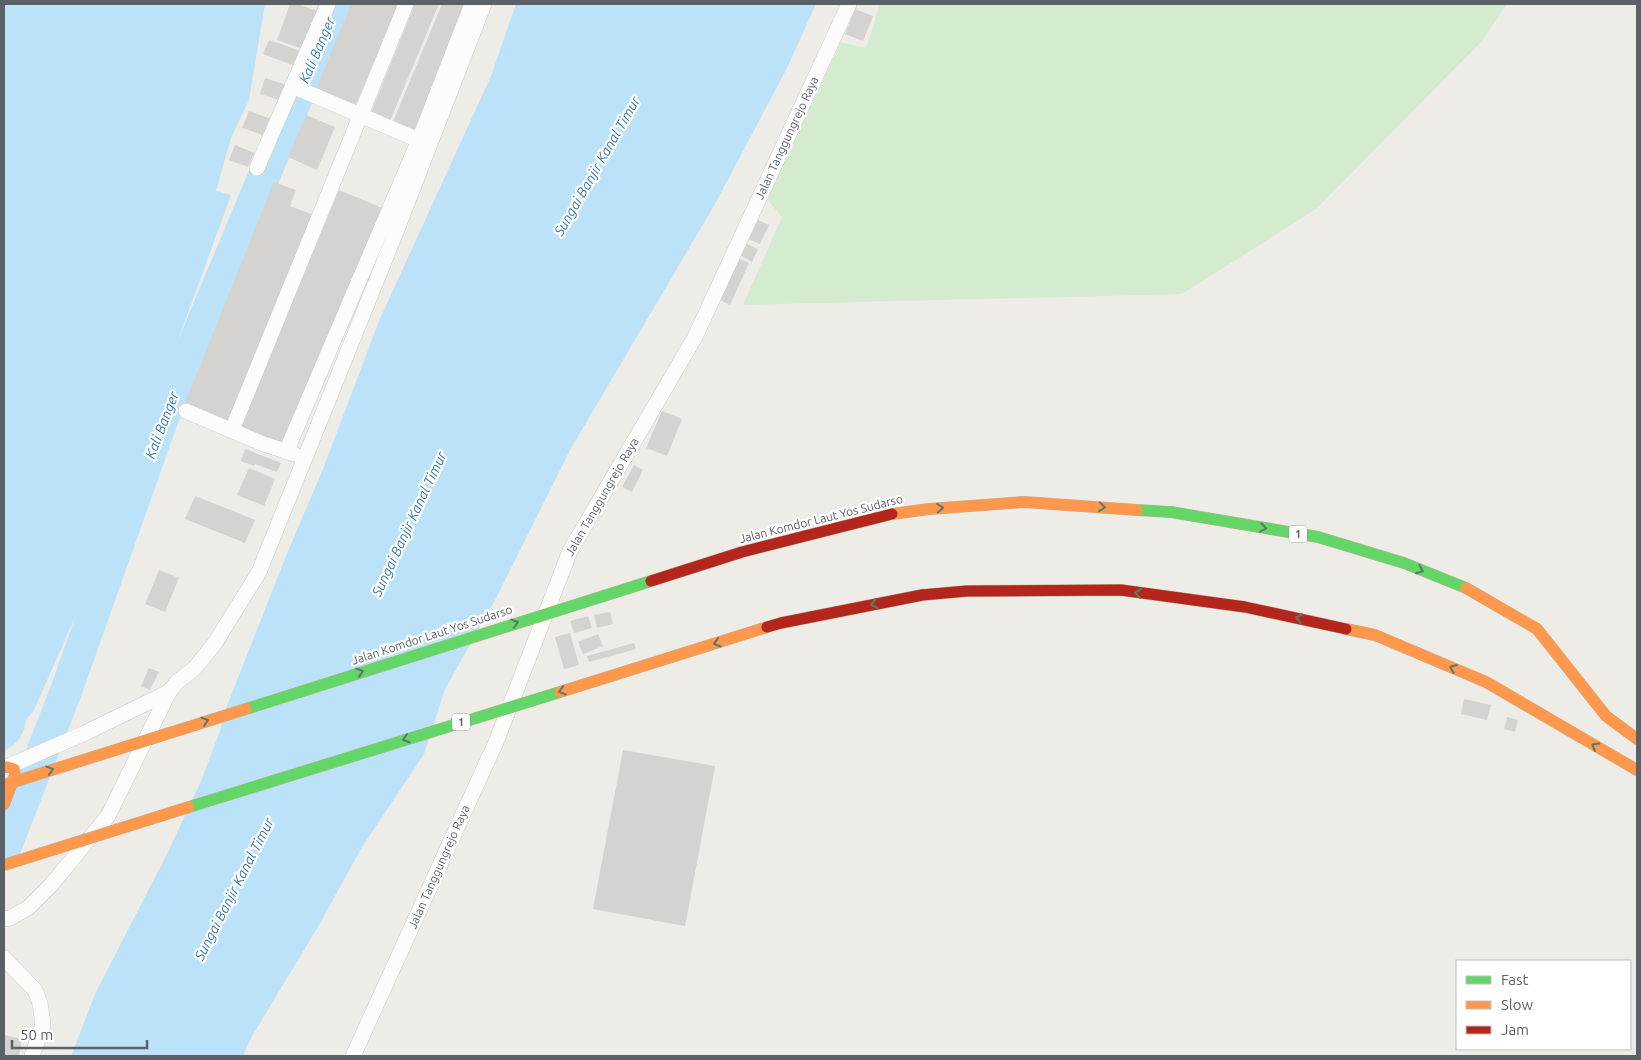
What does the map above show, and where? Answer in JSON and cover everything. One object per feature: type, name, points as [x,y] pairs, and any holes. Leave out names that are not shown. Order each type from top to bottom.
[{"type":"highway","name":"Jalan Komdor Laut Yos Sudarso","points":[[4,785],[742,552],[892,514],[928,509],[1024,502],[1171,512],[1318,537],[1404,563],[1472,590],[1537,629],[1606,716],[1637,739]]},
{"type":"highway","name":"1","points":[[4,865],[780,623],[922,595],[967,591],[1121,590],[1245,607],[1375,635],[1486,682],[1637,770]]},
{"type":"highway","points":[[4,804],[15,775],[14,769],[6,768]]},
{"type":"street","points":[[257,168],[328,4]]},
{"type":"street","points":[[232,430],[406,4]]},
{"type":"street","points":[[4,919],[10,918],[28,908],[51,885],[108,816],[169,692],[177,682],[195,668],[214,643],[259,572],[305,458],[424,142],[472,4]]},
{"type":"street","points":[[286,452],[484,4]]},
{"type":"street","name":"Jalan Tanggungrejo Raya","points":[[353,1056],[496,742],[570,551],[695,338],[849,4]]},
{"type":"street","points":[[292,86],[424,142]]},
{"type":"street","points":[[186,411],[261,443],[305,458]]},
{"type":"street","points":[[6,768],[85,733],[169,692]]},
{"type":"street","points":[[4,958],[35,990],[40,1003],[43,1025],[32,1056]]},
{"type":"green space","points":[[880,4],[1507,4],[1483,40],[1316,209],[1182,294],[743,305],[782,217],[767,199],[841,42],[866,48]]},
{"type":"water","points":[[4,4],[265,4],[249,100],[231,138],[216,191],[231,195],[93,577],[33,712],[26,721],[22,734],[14,744],[4,751]]},
{"type":"water","name":"Sungai Banjir Kanal Timur","points":[[516,4],[816,4],[787,68],[715,204],[570,450],[494,602],[445,689],[424,754],[362,847],[319,925],[252,1036],[243,1056],[71,1056],[96,992],[169,850],[201,781],[220,731],[225,711],[286,556],[323,469],[379,321],[491,76]]},
{"type":"building","points":[[290,4],[298,4],[320,12],[306,50],[277,40]]},
{"type":"building","points":[[351,4],[398,4],[354,109],[315,92]]},
{"type":"building","points":[[415,4],[439,4],[390,121],[371,113]]},
{"type":"building","points":[[442,4],[465,4],[414,131],[393,122]]},
{"type":"building","points":[[855,9],[873,16],[863,41],[845,34]]},
{"type":"building","points":[[269,40],[303,52],[298,67],[263,54]]},
{"type":"building","points":[[265,78],[290,86],[285,102],[260,94]]},
{"type":"building","points":[[249,111],[274,120],[268,137],[242,128]]},
{"type":"building","points":[[306,115],[335,127],[317,170],[288,157]]},
{"type":"building","points":[[235,145],[254,153],[248,167],[229,160]]},
{"type":"building","points":[[274,182],[296,190],[290,206],[313,215],[229,423],[184,405]]},
{"type":"building","points":[[339,190],[382,208],[283,445],[240,428]]},
{"type":"building","points":[[758,220],[769,225],[760,244],[748,239]]},
{"type":"building","points":[[745,243],[758,249],[752,262],[740,255]]},
{"type":"building","points":[[738,258],[749,263],[730,305],[720,300]]},
{"type":"building","points":[[662,411],[682,419],[667,456],[646,448]]},
{"type":"building","points":[[245,449],[281,463],[277,472],[241,461]]},
{"type":"building","points":[[634,465],[643,470],[632,492],[622,487]]},
{"type":"building","points":[[249,468],[275,479],[264,506],[237,495]]},
{"type":"building","points":[[195,496],[255,520],[245,543],[185,519]]},
{"type":"building","points":[[159,570],[179,578],[165,612],[145,604]]},
{"type":"building","points":[[610,612],[613,624],[597,628],[594,615]]},
{"type":"building","points":[[588,616],[592,628],[574,633],[570,621]]},
{"type":"building","points":[[570,633],[579,665],[564,669],[555,637]]},
{"type":"building","points":[[598,634],[603,646],[583,654],[578,642]]},
{"type":"building","points":[[634,643],[636,649],[589,662],[587,656]]},
{"type":"building","points":[[149,668],[159,672],[150,690],[141,686]]},
{"type":"building","points":[[1464,699],[1491,705],[1487,720],[1461,714]]},
{"type":"building","points":[[1507,717],[1518,720],[1515,732],[1504,729]]},
{"type":"building","points":[[623,750],[715,766],[685,926],[593,909]]},
{"type":"building","points":[[4,1035],[22,1039],[19,1056],[4,1056]]},
{"type":"waterway","name":"Kali Banger","points":[[4,851],[66,691],[162,420],[336,4]]},
{"type":"traffic: fast","points":[[1137,510],[1171,512],[1318,537],[1404,563],[1466,588]]},
{"type":"traffic: fast","points":[[246,709],[651,581]]},
{"type":"traffic: fast","points":[[189,807],[560,692]]},
{"type":"traffic: slow","points":[[892,514],[929,509],[1024,502],[1137,510]]},
{"type":"traffic: slow","points":[[1466,588],[1537,629],[1606,716],[1637,739]]},
{"type":"traffic: slow","points":[[560,692],[767,627]]},
{"type":"traffic: slow","points":[[1346,629],[1375,635],[1486,682],[1637,770]]},
{"type":"traffic: slow","points":[[4,785],[246,709]]},
{"type":"traffic: slow","points":[[4,768],[14,769],[15,775],[4,804]]},
{"type":"traffic: slow","points":[[4,865],[189,807]]},
{"type":"traffic: jam","points":[[651,581],[742,552],[892,514]]},
{"type":"traffic: jam","points":[[922,595],[967,591],[1121,590],[1245,607],[1346,629]]},
{"type":"traffic: jam","points":[[767,627],[922,595]]}]
